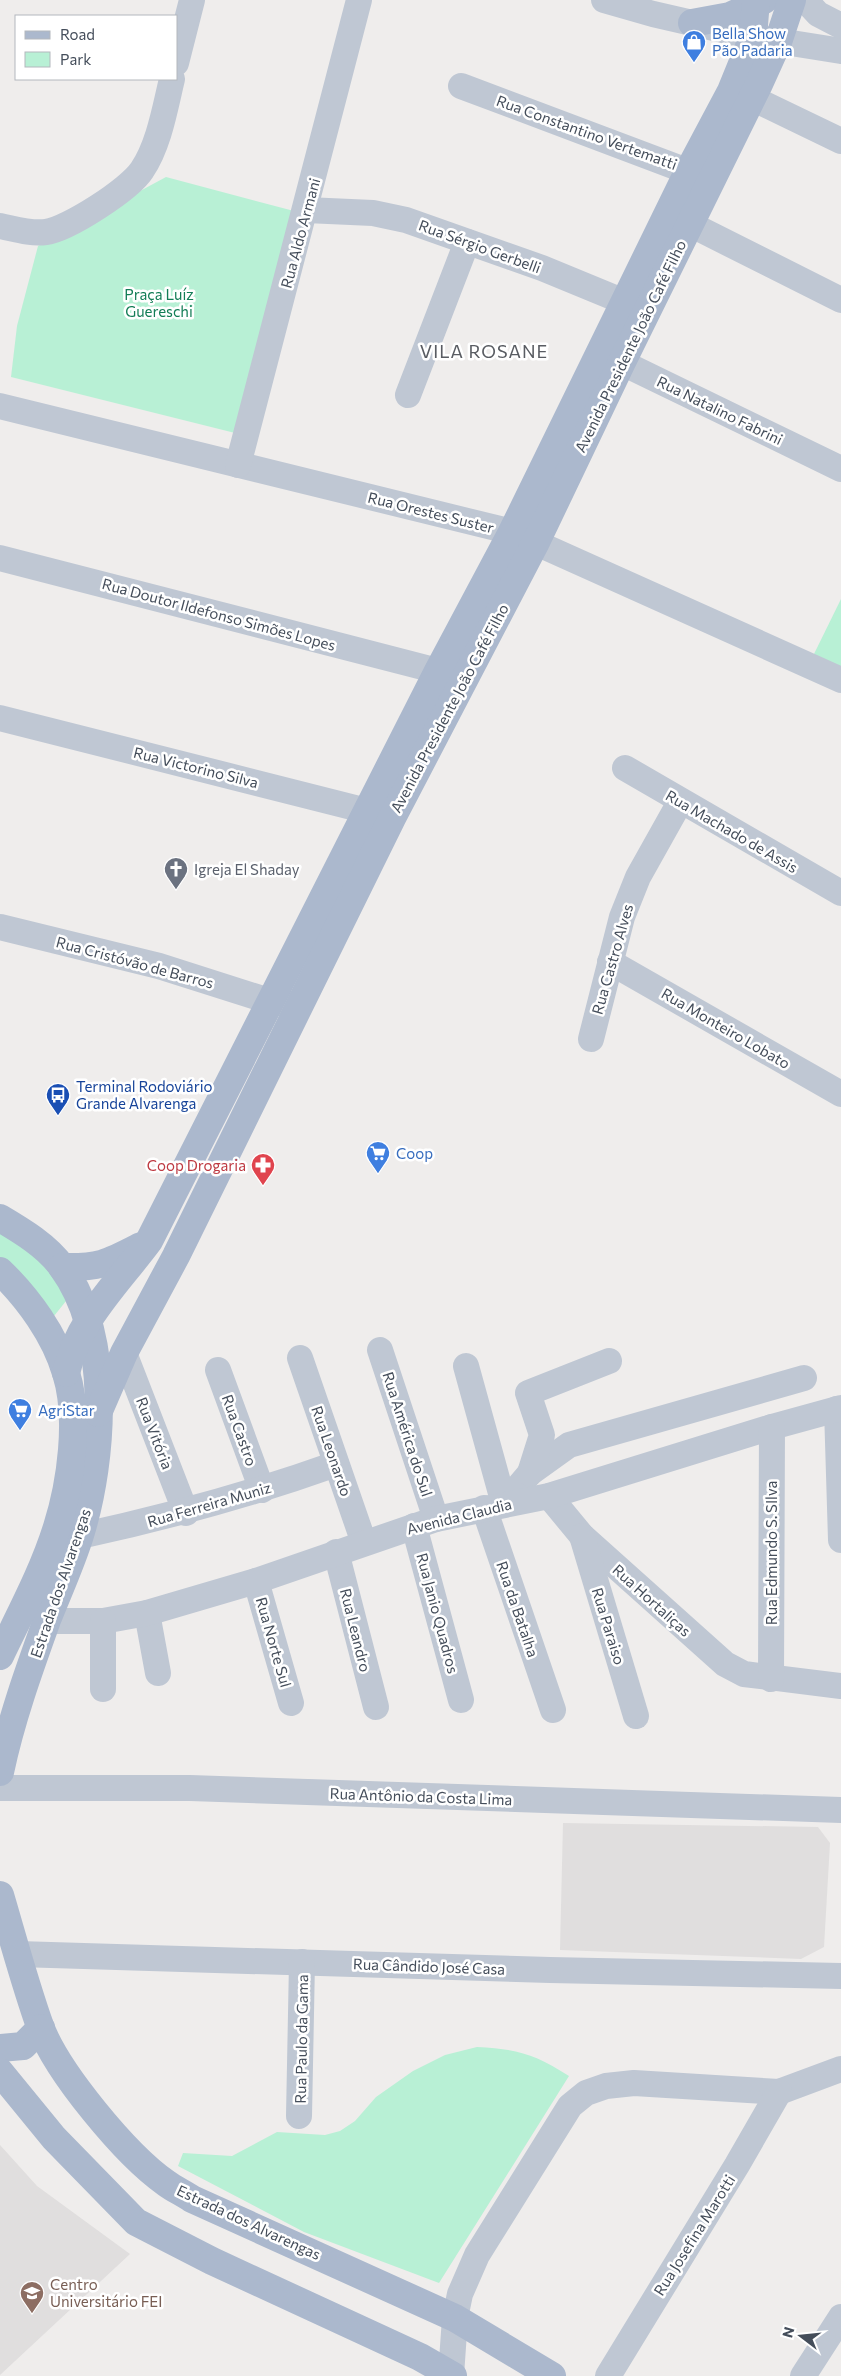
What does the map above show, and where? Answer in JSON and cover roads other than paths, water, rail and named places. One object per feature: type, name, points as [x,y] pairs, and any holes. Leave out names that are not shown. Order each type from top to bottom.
[{"type":"main road","name":"Avenida Presidente João Café Filho","points":[[98,1413],[124,1353],[176,1256],[299,1006],[438,671],[512,532],[610,357],[700,175],[731,91],[792,0]]},
{"type":"main road","points":[[692,23],[730,16],[759,2]]},
{"type":"main road","name":"Avenida Presidente João Café Filho","points":[[700,175],[752,98],[766,40],[759,2]]},
{"type":"main road","name":"Avenida Presidente João Café Filho","points":[[66,1373],[74,1343],[87,1319],[149,1242],[269,1001],[380,814],[536,542],[610,357]]},
{"type":"main road","name":"Estrada dos Alvarengas","points":[[0,1218],[31,1238],[62,1267],[78,1294],[96,1351],[98,1413],[94,1471],[88,1508],[80,1536],[20,1698],[0,1772]]},
{"type":"main road","points":[[62,1267],[85,1268],[105,1264],[149,1242]]},
{"type":"main road","name":"Estrada dos Alvarengas","points":[[0,1271],[18,1288],[53,1342],[66,1373],[72,1422],[71,1454],[64,1502],[40,1572],[0,1656]]},
{"type":"main road","name":"Estrada dos Alvarengas","points":[[0,1895],[41,2028],[54,2055],[89,2104],[138,2158],[165,2182],[199,2202],[456,2318],[552,2376]]},
{"type":"main road","points":[[0,2048],[23,2046],[41,2028]]},
{"type":"main road","points":[[0,2072],[54,2138],[136,2222],[212,2261],[420,2357],[452,2376]]},
{"type":"street","points":[[178,55],[192,0]]},
{"type":"street","name":"Rua Aldo Armani","points":[[238,465],[306,210],[359,0]]},
{"type":"street","points":[[604,0],[766,40],[841,51]]},
{"type":"street","points":[[806,0],[818,14],[841,26]]},
{"type":"street","points":[[0,226],[26,231],[48,232],[91,210],[134,180],[143,169],[152,148],[172,80]]},
{"type":"street","name":"Rua Constantino Vertematti","points":[[461,86],[700,175]]},
{"type":"street","points":[[752,98],[841,141]]},
{"type":"street","name":"Rua Sérgio Gerbelli","points":[[306,210],[365,212],[406,220],[542,268],[635,306]]},
{"type":"street","points":[[678,218],[841,300]]},
{"type":"street","points":[[408,395],[467,242]]},
{"type":"street","name":"Rua Natalino Fabrini","points":[[610,357],[841,469]]},
{"type":"street","name":"Rua Orestes Suster","points":[[0,406],[512,532],[841,680]]},
{"type":"street","name":"Rua Doutor Ildefonso Simões Lopes","points":[[0,558],[438,671]]},
{"type":"street","name":"Rua Victorino Silva","points":[[0,718],[380,814]]},
{"type":"street","name":"Rua Machado de Assis","points":[[625,768],[680,802],[841,893]]},
{"type":"street","name":"Rua Castro Alves","points":[[590,1039],[622,917],[638,878],[680,802]]},
{"type":"street","name":"Rua Cristóvão de Barros","points":[[0,927],[159,966],[269,1001],[299,1006]]},
{"type":"street","name":"Rua Monteiro Lobato","points":[[610,962],[841,1094]]},
{"type":"street","name":"Rua América do Sul","points":[[380,1350],[425,1522]]},
{"type":"street","name":"Rua Vitória","points":[[124,1353],[186,1513]]},
{"type":"street","name":"Rua Leonardo","points":[[300,1358],[364,1543]]},
{"type":"street","points":[[530,1473],[542,1435],[528,1393],[609,1361]]},
{"type":"street","name":"Rua da Batalha","points":[[466,1366],[494,1506],[553,1710]]},
{"type":"street","name":"Rua Castro","points":[[218,1370],[262,1490]]},
{"type":"street","points":[[494,1506],[530,1473],[569,1445],[804,1378]]},
{"type":"street","points":[[839,1408],[841,1540]]},
{"type":"street","name":"Avenida Claudia","points":[[47,1622],[103,1621],[147,1613],[256,1581],[425,1522],[549,1496],[772,1426],[839,1408]]},
{"type":"street","name":"Rua Edmundo S. SIlva","points":[[771,1679],[772,1426]]},
{"type":"street","name":"Rua Ferreira Muniz","points":[[80,1536],[186,1513],[262,1490],[336,1464]]},
{"type":"street","name":"Rua Hortaliças","points":[[549,1496],[582,1536],[725,1664],[744,1674],[771,1679],[841,1686]]},
{"type":"street","name":"Rua Janio Quadros","points":[[425,1522],[461,1700]]},
{"type":"street","name":"Rua Paraiso","points":[[582,1536],[636,1716]]},
{"type":"street","name":"Rua Leandro","points":[[336,1552],[376,1707]]},
{"type":"street","name":"Rua Norte Sul","points":[[256,1581],[291,1703]]},
{"type":"street","points":[[147,1613],[158,1673]]},
{"type":"street","points":[[103,1621],[103,1689]]},
{"type":"street","name":"Rua Antônio da Costa Lima","points":[[0,1788],[190,1788],[841,1810]]},
{"type":"street","name":"Rua Cândido José Casa","points":[[18,1954],[550,1970],[841,1976]]},
{"type":"street","name":"Rua Paulo da Gama","points":[[299,2116],[302,1962]]},
{"type":"street","points":[[452,2376],[456,2318],[460,2294],[477,2255],[555,2126],[570,2106],[586,2093],[606,2086],[634,2083],[779,2092],[841,2068]]},
{"type":"street","name":"Rua Josefina Marotti","points":[[608,2376],[737,2165],[779,2092]]},
{"type":"street","points":[[803,2376],[841,2317]]},
{"type":"place","name":"Bella Show Pão Padaria","points":[[694,63]]},
{"type":"place","name":"Igreja El Shaday","points":[[176,890]]},
{"type":"place","name":"Terminal Rodoviário Grande Alvarenga","points":[[58,1116]]},
{"type":"place","name":"Coop","points":[[378,1174]]},
{"type":"place","name":"Coop Drogaria","points":[[263,1186]]},
{"type":"place","name":"AgriStar","points":[[20,1431]]},
{"type":"place","name":"Centro Universitário FEI","points":[[32,2314]]},
{"type":"district","name":"VILA ROSANE","points":[[484,351]]},
{"type":"park label","name":"Praça Luíz Guereschi","points":[[159,302]]}]
